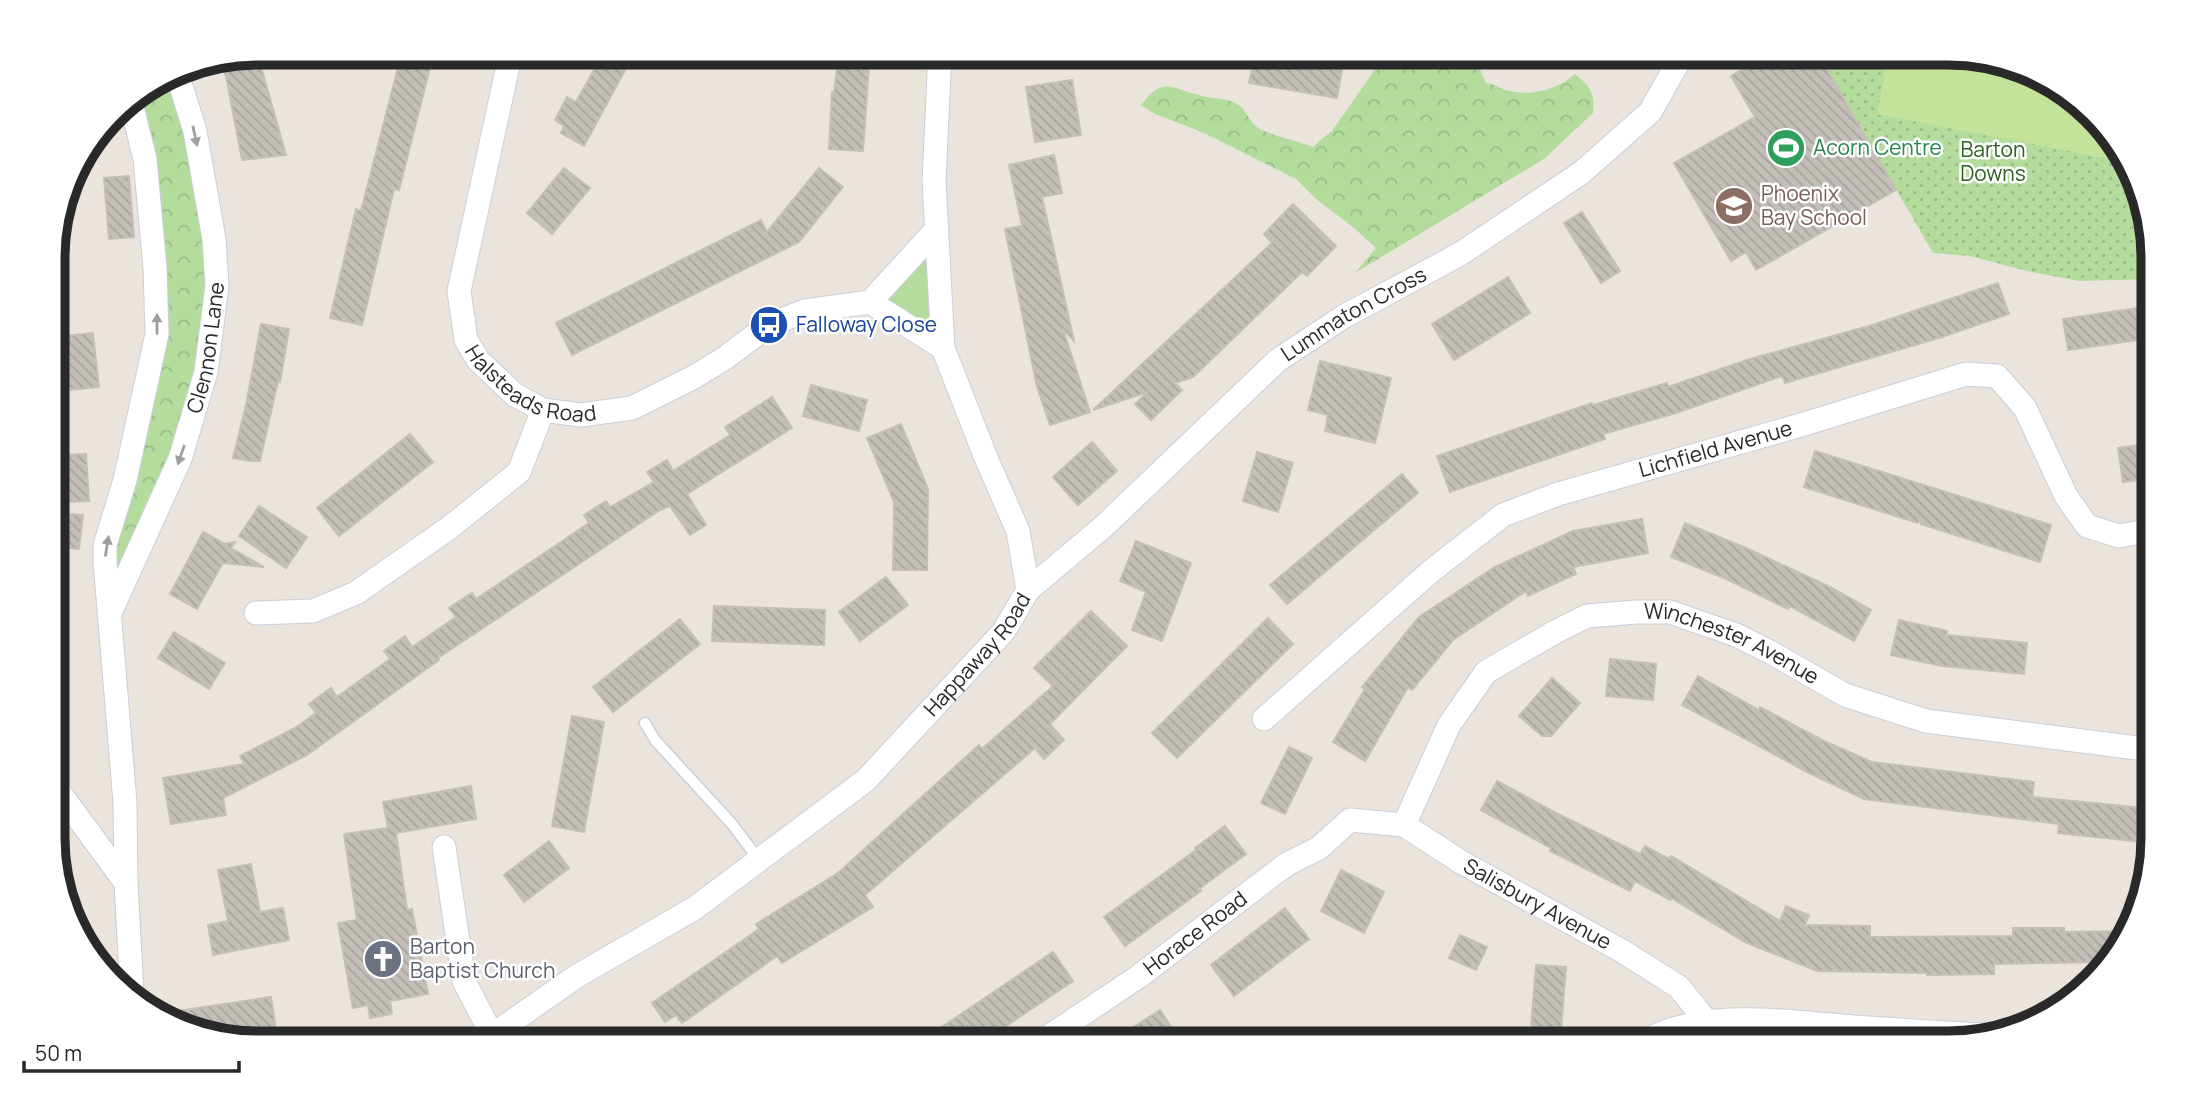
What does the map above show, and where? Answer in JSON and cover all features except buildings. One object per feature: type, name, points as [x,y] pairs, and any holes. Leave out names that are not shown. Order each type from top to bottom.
[{"type":"street","name":"Halsteads Road","points":[[508,65],[459,290],[466,340],[478,360],[515,395],[543,410],[581,415],[632,408],[694,377],[769,325],[806,311],[870,302]]},
{"type":"street","name":"Happaway Road","points":[[498,1031],[577,976],[695,908],[866,780],[1004,631],[1028,590],[1018,531],[943,348],[934,181],[939,65]]},
{"type":"street","name":"Lummaton Cross","points":[[1028,590],[1103,527],[1278,360],[1343,317],[1460,254],[1581,173],[1650,112],[1677,65]]},
{"type":"street","name":"Clennon Lane","points":[[110,613],[180,459],[206,372],[217,286],[214,239],[195,131],[180,81]]},
{"type":"street","name":"Clennon Lane","points":[[131,984],[125,803],[105,545],[125,480],[157,334],[155,268],[145,159],[133,111]]},
{"type":"street","points":[[937,229],[870,302],[943,348]]},
{"type":"street","name":"Lichfield Avenue","points":[[1264,719],[1430,572],[1503,515],[1558,494],[1801,425],[1966,374],[1997,376],[2025,408],[2067,496],[2087,526],[2119,536],[2141,532]]},
{"type":"street","points":[[256,613],[313,611],[355,593],[449,528],[519,472],[543,410]]},
{"type":"street","name":"Winchester Avenue","points":[[1404,825],[1449,725],[1486,672],[1587,615],[1670,612],[1736,635],[1773,653],[1844,695],[1926,721],[2141,748]]},
{"type":"street","points":[[65,800],[126,883]]},
{"type":"street","name":"Salisbury Avenue","points":[[1350,820],[1404,825],[1461,862],[1598,938],[1679,987],[1707,1022]]},
{"type":"street","name":"Horace Road","points":[[1057,1031],[1138,977],[1287,864],[1318,848],[1350,820]]},
{"type":"street","points":[[444,847],[464,981],[484,1031]]},
{"type":"street","points":[[1670,1031],[1707,1022],[1758,1020],[1845,1031]]},
{"type":"lane","points":[[645,723],[655,740],[732,824],[759,860]]},
{"type":"green space","points":[[1376,65],[1479,65],[1486,83],[1524,93],[1552,88],[1575,74],[1590,90],[1593,113],[1544,159],[1355,273],[1376,248],[1296,179],[1141,105],[1155,90],[1167,86],[1225,99],[1240,106],[1262,130],[1314,147],[1332,131]]},
{"type":"green space","name":"Barton Downs","points":[[1824,65],[1973,66],[2022,79],[2066,105],[2085,121],[2101,140],[2127,184],[2140,233],[2141,279],[2079,281],[1970,256],[1933,253]]},
{"type":"green space","points":[[1886,65],[1973,66],[2022,79],[2045,91],[2085,121],[2114,160],[1877,114]]},
{"type":"green space","points":[[179,82],[214,239],[206,372],[110,613],[105,545],[157,334],[132,113],[151,97]]},
{"type":"green space","points":[[937,229],[943,348],[870,302]]},
{"type":"place","name":"Acorn Centre","points":[[1786,148]]},
{"type":"place","name":"Phoenix Bay School","points":[[1734,206]]},
{"type":"place","name":"Falloway Close","points":[[769,325]]},
{"type":"place","name":"Barton Baptist Church","points":[[383,959]]}]
